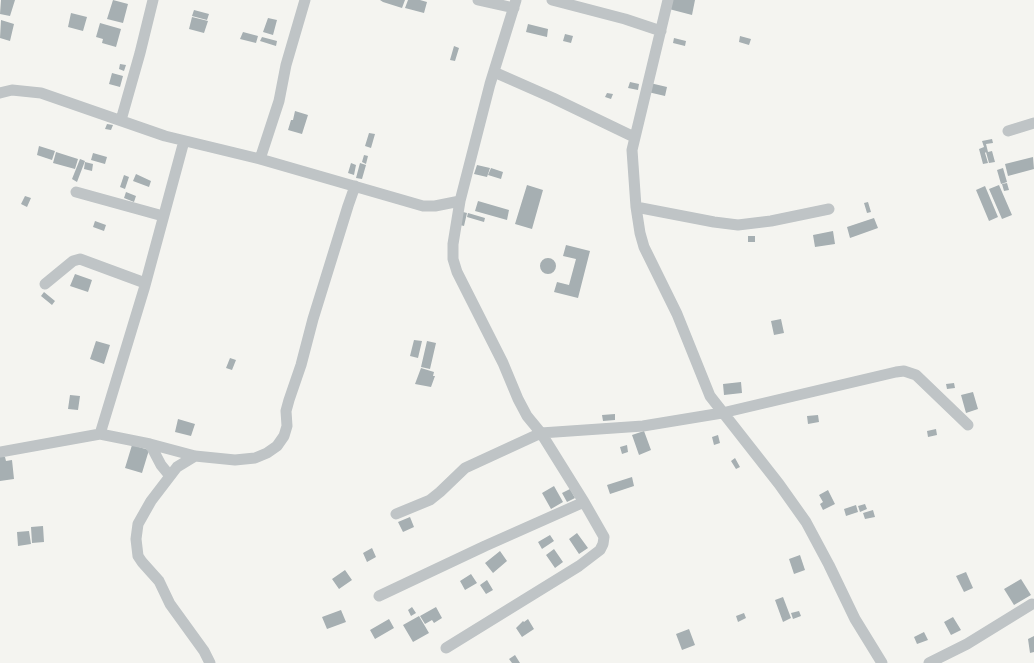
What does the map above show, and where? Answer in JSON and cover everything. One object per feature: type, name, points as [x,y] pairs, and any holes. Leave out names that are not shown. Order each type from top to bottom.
[{"type":"street","points":[[121,120],[142,47],[153,0]]},
{"type":"street","points":[[260,159],[279,101],[286,65],[305,0]]},
{"type":"street","points":[[446,648],[579,566],[600,550],[604,537],[541,433],[527,416],[503,363],[456,272],[453,259],[453,244],[460,201],[494,72],[515,4],[478,0]]},
{"type":"street","points":[[552,0],[625,19],[661,31]]},
{"type":"street","points":[[668,0],[632,150],[636,207],[640,233],[647,254],[677,314],[710,396],[779,484],[806,522],[856,619],[882,663]]},
{"type":"street","points":[[494,72],[553,98],[634,137]]},
{"type":"street","points":[[0,93],[12,90],[41,93],[165,136],[260,159],[423,206],[435,206],[460,201]]},
{"type":"street","points":[[1008,131],[1034,123]]},
{"type":"street","points":[[100,434],[145,283],[184,141]]},
{"type":"street","points":[[0,452],[100,434],[150,444],[195,456],[235,460],[255,458],[267,453],[277,446],[284,436],[287,426],[286,411],[289,400],[301,365],[313,319],[348,206],[356,186]]},
{"type":"street","points":[[76,192],[163,216]]},
{"type":"street","points":[[636,207],[707,221],[738,225],[771,221],[829,209]]},
{"type":"street","points":[[46,284],[73,261],[80,259],[145,283]]},
{"type":"street","points":[[396,514],[430,500],[465,468],[541,433],[643,426],[722,413],[904,371],[916,375],[968,425]]},
{"type":"street","points":[[150,444],[161,465],[170,476]]},
{"type":"street","points":[[195,456],[177,467],[140,518],[137,531],[137,549],[138,556],[159,581],[170,604],[204,651],[210,663]]},
{"type":"street","points":[[379,596],[485,546],[584,502]]},
{"type":"street","points":[[929,663],[967,644],[1032,604]]},
{"type":"building","points":[[1,0],[15,0],[10,16],[0,14]]},
{"type":"building","points":[[113,0],[128,4],[123,23],[107,19]]},
{"type":"building","points":[[380,0],[405,0],[402,8]]},
{"type":"building","points":[[408,0],[420,0],[427,2],[424,13],[405,8]]},
{"type":"building","points":[[672,0],[695,0],[692,15],[669,9]]},
{"type":"building","points":[[194,10],[209,14],[207,20],[192,16]]},
{"type":"building","points":[[71,13],[87,17],[83,31],[68,27]]},
{"type":"building","points":[[192,17],[208,21],[204,33],[189,29]]},
{"type":"building","points":[[268,18],[277,20],[273,35],[263,32]]},
{"type":"building","points":[[1,20],[14,24],[10,41],[0,38]]},
{"type":"building","points":[[100,23],[121,29],[116,47],[102,43],[103,39],[96,37]]},
{"type":"building","points":[[528,24],[548,29],[547,37],[526,32]]},
{"type":"building","points":[[243,32],[258,36],[256,43],[240,39]]},
{"type":"building","points":[[565,34],[573,36],[571,43],[563,41]]},
{"type":"building","points":[[740,36],[751,39],[749,45],[739,42]]},
{"type":"building","points":[[262,37],[277,41],[276,46],[260,41]]},
{"type":"building","points":[[674,38],[686,41],[685,46],[673,43]]},
{"type":"building","points":[[454,46],[459,48],[455,61],[450,60]]},
{"type":"building","points":[[120,64],[126,65],[124,71],[119,69]]},
{"type":"building","points":[[112,73],[123,76],[120,87],[109,84]]},
{"type":"building","points":[[630,82],[639,84],[638,90],[628,88]]},
{"type":"building","points":[[650,83],[667,87],[665,96],[648,92]]},
{"type":"building","points":[[607,93],[613,94],[611,99],[605,97]]},
{"type":"building","points":[[295,111],[308,115],[302,134],[288,130],[291,120],[293,120]]},
{"type":"building","points":[[107,124],[113,125],[111,130],[105,129]]},
{"type":"building","points":[[369,133],[375,134],[371,148],[365,146]]},
{"type":"building","points":[[992,139],[993,143],[986,144],[988,152],[992,151],[995,162],[989,163],[986,152],[988,163],[983,164],[979,149],[984,147],[982,141]]},
{"type":"building","points":[[39,146],[55,151],[52,160],[37,155]]},
{"type":"building","points":[[56,152],[78,159],[75,169],[53,163]]},
{"type":"building","points":[[93,153],[107,157],[105,164],[91,160]]},
{"type":"building","points":[[364,155],[368,156],[366,164],[362,162]]},
{"type":"building","points":[[1033,157],[1034,169],[1008,176],[1005,164]]},
{"type":"building","points":[[80,159],[85,161],[77,182],[72,179]]},
{"type":"building","points":[[85,162],[93,164],[92,171],[84,169]]},
{"type":"building","points":[[351,163],[356,165],[354,175],[348,173]]},
{"type":"building","points":[[360,163],[366,165],[362,179],[356,178]]},
{"type":"building","points":[[477,165],[490,168],[487,177],[474,174]]},
{"type":"building","points":[[491,168],[503,172],[501,179],[488,175]]},
{"type":"building","points":[[1003,168],[1007,182],[1001,184],[997,170]]},
{"type":"building","points":[[136,174],[151,181],[149,187],[133,181]]},
{"type":"building","points":[[124,175],[129,177],[125,189],[120,187]]},
{"type":"building","points":[[1007,183],[1009,190],[1004,191],[1002,184]]},
{"type":"building","points":[[527,185],[543,190],[532,229],[515,224]]},
{"type":"building","points":[[999,185],[1012,215],[1002,219],[989,189]]},
{"type":"building","points":[[985,186],[998,217],[989,221],[976,190]]},
{"type":"building","points":[[126,192],[136,196],[134,202],[124,198]]},
{"type":"building","points":[[25,196],[31,198],[27,207],[21,204]]},
{"type":"building","points":[[478,201],[509,210],[507,220],[475,211]]},
{"type":"building","points":[[868,202],[871,212],[867,213],[864,203]]},
{"type":"building","points":[[463,212],[467,213],[464,226],[460,225]]},
{"type":"building","points":[[468,213],[485,218],[484,222],[467,217]]},
{"type":"building","points":[[874,218],[878,228],[850,238],[847,227]]},
{"type":"building","points":[[95,221],[106,225],[104,231],[93,227]]},
{"type":"building","points":[[833,231],[835,244],[815,247],[813,235]]},
{"type":"building","points":[[748,236],[755,236],[755,242],[748,242]]},
{"type":"building","points":[[566,245],[590,251],[578,298],[554,292],[557,282],[569,285],[576,259],[563,256]]},
{"type":"building","points":[[545,258],[551,258],[556,263],[554,272],[551,274],[545,274],[540,269],[540,263]]},
{"type":"building","points":[[75,274],[92,280],[88,292],[70,286]]},
{"type":"building","points":[[44,292],[55,301],[52,305],[41,296]]},
{"type":"building","points":[[781,319],[784,333],[774,335],[771,321]]},
{"type":"building","points":[[414,340],[422,341],[418,358],[410,356]]},
{"type":"building","points":[[96,341],[110,345],[104,364],[90,359]]},
{"type":"building","points":[[427,341],[436,343],[430,369],[421,367]]},
{"type":"building","points":[[230,358],[236,360],[232,370],[226,368]]},
{"type":"building","points":[[421,368],[434,372],[433,376],[435,376],[431,387],[415,384]]},
{"type":"building","points":[[741,382],[742,393],[724,395],[723,384]]},
{"type":"building","points":[[954,383],[955,388],[947,389],[946,384]]},
{"type":"building","points":[[973,392],[978,409],[966,413],[961,395]]},
{"type":"building","points":[[70,395],[80,396],[78,410],[68,409]]},
{"type":"building","points":[[615,414],[615,420],[603,421],[602,415]]},
{"type":"building","points":[[818,415],[819,422],[808,424],[807,416]]},
{"type":"building","points":[[178,419],[195,424],[191,436],[175,432]]},
{"type":"building","points":[[936,429],[937,435],[928,437],[927,431]]},
{"type":"building","points":[[644,431],[651,450],[639,455],[632,435]]},
{"type":"building","points":[[718,435],[720,443],[714,445],[712,437]]},
{"type":"building","points":[[132,445],[149,450],[142,473],[125,468]]},
{"type":"building","points":[[627,445],[628,452],[622,454],[620,447]]},
{"type":"building","points":[[0,457],[5,457],[6,461],[12,460],[14,479],[0,481]]},
{"type":"building","points":[[735,458],[740,467],[736,469],[731,461]]},
{"type":"building","points":[[632,477],[634,486],[610,494],[607,485]]},
{"type":"building","points":[[554,486],[563,502],[551,509],[542,493]]},
{"type":"building","points":[[570,489],[575,498],[567,502],[562,493]]},
{"type":"building","points":[[828,490],[835,504],[823,510],[820,504],[823,502],[819,495]]},
{"type":"building","points":[[865,504],[867,509],[860,512],[858,506]]},
{"type":"building","points":[[856,505],[858,512],[846,516],[844,509]]},
{"type":"building","points":[[873,510],[875,517],[865,519],[863,513]]},
{"type":"building","points":[[410,517],[414,527],[403,532],[398,522]]},
{"type":"building","points":[[43,526],[44,542],[32,543],[31,527]]},
{"type":"building","points":[[29,531],[31,544],[18,546],[17,532]]},
{"type":"building","points":[[577,533],[588,548],[579,554],[569,539]]},
{"type":"building","points":[[550,535],[554,541],[542,549],[538,542]]},
{"type":"building","points":[[372,548],[376,557],[367,562],[363,553]]},
{"type":"building","points":[[554,549],[563,562],[555,568],[546,555]]},
{"type":"building","points":[[500,551],[507,561],[493,573],[485,563]]},
{"type":"building","points":[[800,555],[805,570],[794,574],[789,559]]},
{"type":"building","points":[[345,570],[352,580],[339,589],[332,579]]},
{"type":"building","points":[[966,572],[973,588],[964,592],[956,576]]},
{"type":"building","points":[[471,574],[477,583],[465,590],[460,581]]},
{"type":"building","points":[[1021,579],[1031,595],[1014,605],[1004,589]]},
{"type":"building","points":[[487,580],[493,590],[486,594],[480,585]]},
{"type":"building","points":[[783,597],[791,618],[783,622],[775,600]]},
{"type":"building","points":[[412,607],[416,613],[411,616],[408,610]]},
{"type":"building","points":[[436,607],[442,618],[434,623],[432,620],[425,624],[420,616]]},
{"type":"building","points":[[341,610],[346,622],[327,629],[322,617]]},
{"type":"building","points":[[799,611],[801,616],[793,619],[791,613]]},
{"type":"building","points":[[744,613],[746,618],[738,622],[736,616]]},
{"type":"building","points":[[419,616],[429,633],[413,642],[403,625]]},
{"type":"building","points":[[953,617],[961,630],[951,635],[944,622]]},
{"type":"building","points":[[389,619],[394,628],[375,639],[370,630]]},
{"type":"building","points":[[528,619],[534,629],[522,637],[516,628],[523,621],[524,622]]},
{"type":"building","points":[[689,629],[695,645],[682,650],[676,634]]},
{"type":"building","points":[[924,632],[928,640],[917,644],[914,637]]},
{"type":"building","points":[[1034,636],[1034,652],[1030,653],[1028,639]]},
{"type":"building","points":[[515,655],[520,663],[512,663],[509,659]]}]
